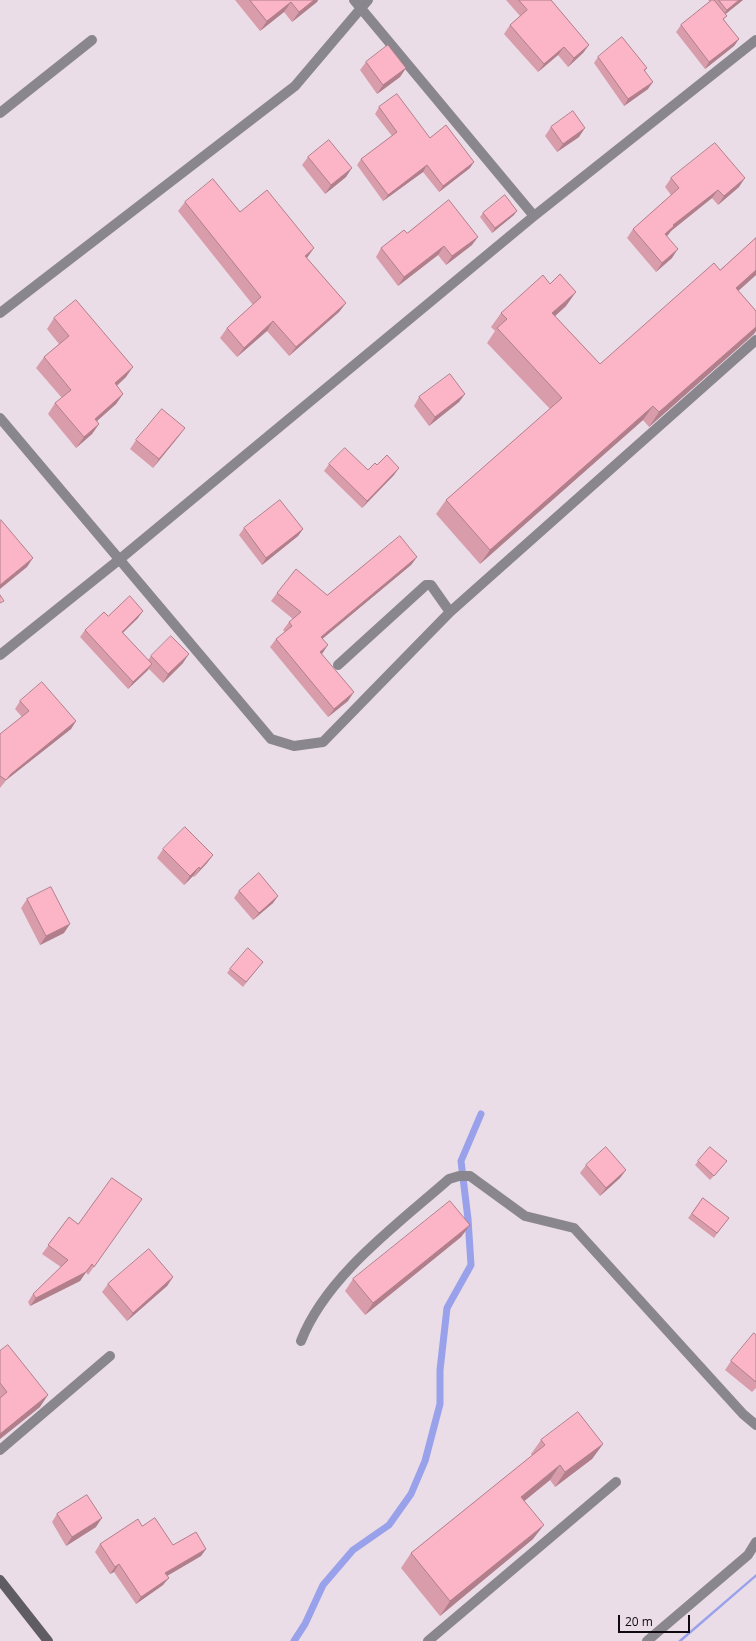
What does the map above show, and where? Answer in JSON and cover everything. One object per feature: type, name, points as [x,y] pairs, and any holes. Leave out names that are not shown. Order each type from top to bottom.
[{"type":"street","points":[[354,0],[534,216]]},
{"type":"street","points":[[0,313],[295,86],[368,0]]},
{"type":"street","points":[[0,113],[92,40]]},
{"type":"street","points":[[0,655],[120,559],[534,216],[756,40]]},
{"type":"street","points":[[0,418],[271,739],[294,746],[323,742],[450,612],[756,340]]},
{"type":"street","points":[[338,665],[426,585],[431,585],[450,612]]},
{"type":"street","points":[[301,1341],[308,1322],[320,1304],[349,1268],[449,1179],[459,1176],[470,1176],[525,1216],[574,1228],[743,1414],[756,1425]]},
{"type":"street","points":[[0,1450],[110,1356]]},
{"type":"street","points":[[428,1641],[616,1482]]},
{"type":"street","points":[[647,1641],[748,1555],[756,1542]]},
{"type":"street","points":[[0,1580],[48,1641]]},
{"type":"water","points":[[756,1574],[756,1577],[682,1641],[678,1641]]},
{"type":"building","points":[[250,0],[314,0],[299,12],[291,2],[267,21]]},
{"type":"building","points":[[519,0],[551,0],[589,45],[574,58],[564,47],[544,64],[510,25],[527,10]]},
{"type":"building","points":[[712,0],[714,0],[727,16],[723,19],[739,39],[709,62],[681,25]]},
{"type":"building","points":[[719,0],[739,0],[727,10]]},
{"type":"building","points":[[622,37],[647,68],[644,70],[653,82],[628,99],[598,57]]},
{"type":"building","points":[[388,45],[406,68],[383,85],[366,62]]},
{"type":"building","points":[[397,94],[430,138],[446,125],[474,162],[443,186],[427,165],[388,195],[361,159],[397,132],[379,107]]},
{"type":"building","points":[[573,111],[585,128],[563,144],[551,127]]},
{"type":"building","points":[[329,140],[352,168],[331,185],[308,157]]},
{"type":"building","points":[[715,143],[745,178],[724,196],[718,190],[673,225],[674,226],[665,234],[678,249],[662,263],[633,229],[679,188],[671,178]]},
{"type":"building","points":[[213,179],[240,212],[267,190],[314,248],[305,256],[346,303],[296,347],[273,321],[244,348],[227,328],[261,297],[185,202]]},
{"type":"building","points":[[505,195],[517,211],[495,228],[483,213]]},
{"type":"building","points":[[449,200],[478,237],[452,256],[444,246],[404,277],[381,248],[404,230],[407,233]]},
{"type":"building","points":[[756,238],[756,270],[736,288],[756,311],[756,327],[659,412],[653,406],[490,550],[446,500],[562,398],[497,328],[507,319],[501,313],[543,275],[550,284],[560,274],[576,292],[552,313],[600,364],[714,263],[720,270]]},
{"type":"building","points":[[76,300],[133,367],[115,383],[123,394],[95,419],[99,424],[84,437],[55,403],[71,390],[44,357],[69,336],[54,318]]},
{"type":"building","points":[[450,374],[465,394],[435,417],[419,397]]},
{"type":"building","points":[[162,409],[185,428],[159,459],[136,440]]},
{"type":"building","points":[[345,448],[368,470],[375,463],[377,465],[387,455],[399,468],[367,501],[329,464]]},
{"type":"building","points":[[280,500],[303,529],[266,558],[244,528]]},
{"type":"building","points":[[1,520],[33,558],[0,585],[0,521]]},
{"type":"building","points":[[400,536],[417,557],[321,637],[328,645],[320,652],[354,692],[334,709],[276,639],[292,626],[289,622],[301,612],[277,593],[296,569],[327,595]]},
{"type":"building","points":[[0,595],[4,601],[0,603]]},
{"type":"building","points":[[130,596],[143,611],[122,632],[152,664],[133,682],[85,630],[104,612],[108,616]]},
{"type":"building","points":[[171,636],[189,654],[168,674],[151,656]]},
{"type":"building","points":[[42,682],[76,721],[11,774],[6,780],[0,776],[0,734],[29,711],[20,701]]},
{"type":"building","points":[[185,827],[213,855],[200,869],[199,867],[190,876],[163,849]]},
{"type":"building","points":[[259,873],[278,896],[259,913],[239,891]]},
{"type":"building","points":[[51,887],[70,924],[46,936],[27,899]]},
{"type":"building","points":[[248,948],[263,962],[246,982],[230,969]]},
{"type":"building","points":[[606,1147],[626,1170],[606,1188],[586,1165]]},
{"type":"building","points":[[710,1147],[727,1161],[714,1176],[698,1161]]},
{"type":"building","points":[[112,1178],[142,1199],[94,1267],[92,1264],[86,1272],[36,1298],[33,1294],[68,1260],[48,1245],[69,1217],[78,1224]]},
{"type":"building","points":[[703,1198],[729,1218],[717,1233],[692,1214]]},
{"type":"building","points":[[450,1201],[470,1225],[373,1303],[353,1279]]},
{"type":"building","points":[[149,1249],[173,1277],[133,1313],[108,1284]]},
{"type":"building","points":[[754,1333],[756,1335],[756,1382],[731,1361]]},
{"type":"building","points":[[8,1345],[48,1395],[0,1434],[0,1398],[7,1392],[0,1383],[0,1351]]},
{"type":"building","points":[[578,1412],[603,1444],[565,1472],[560,1465],[521,1497],[544,1525],[450,1601],[411,1553],[545,1445],[541,1440]]},
{"type":"building","points":[[87,1495],[102,1518],[72,1537],[57,1514]]},
{"type":"building","points":[[155,1518],[173,1545],[196,1532],[206,1549],[165,1573],[169,1578],[141,1597],[119,1564],[115,1567],[100,1544],[138,1519],[142,1526]]},
{"type":"waterway","points":[[294,1641],[305,1624],[323,1585],[353,1550],[389,1525],[411,1494],[425,1461],[440,1404],[440,1370],[447,1308],[471,1265],[468,1219],[461,1161],[481,1114]]}]
